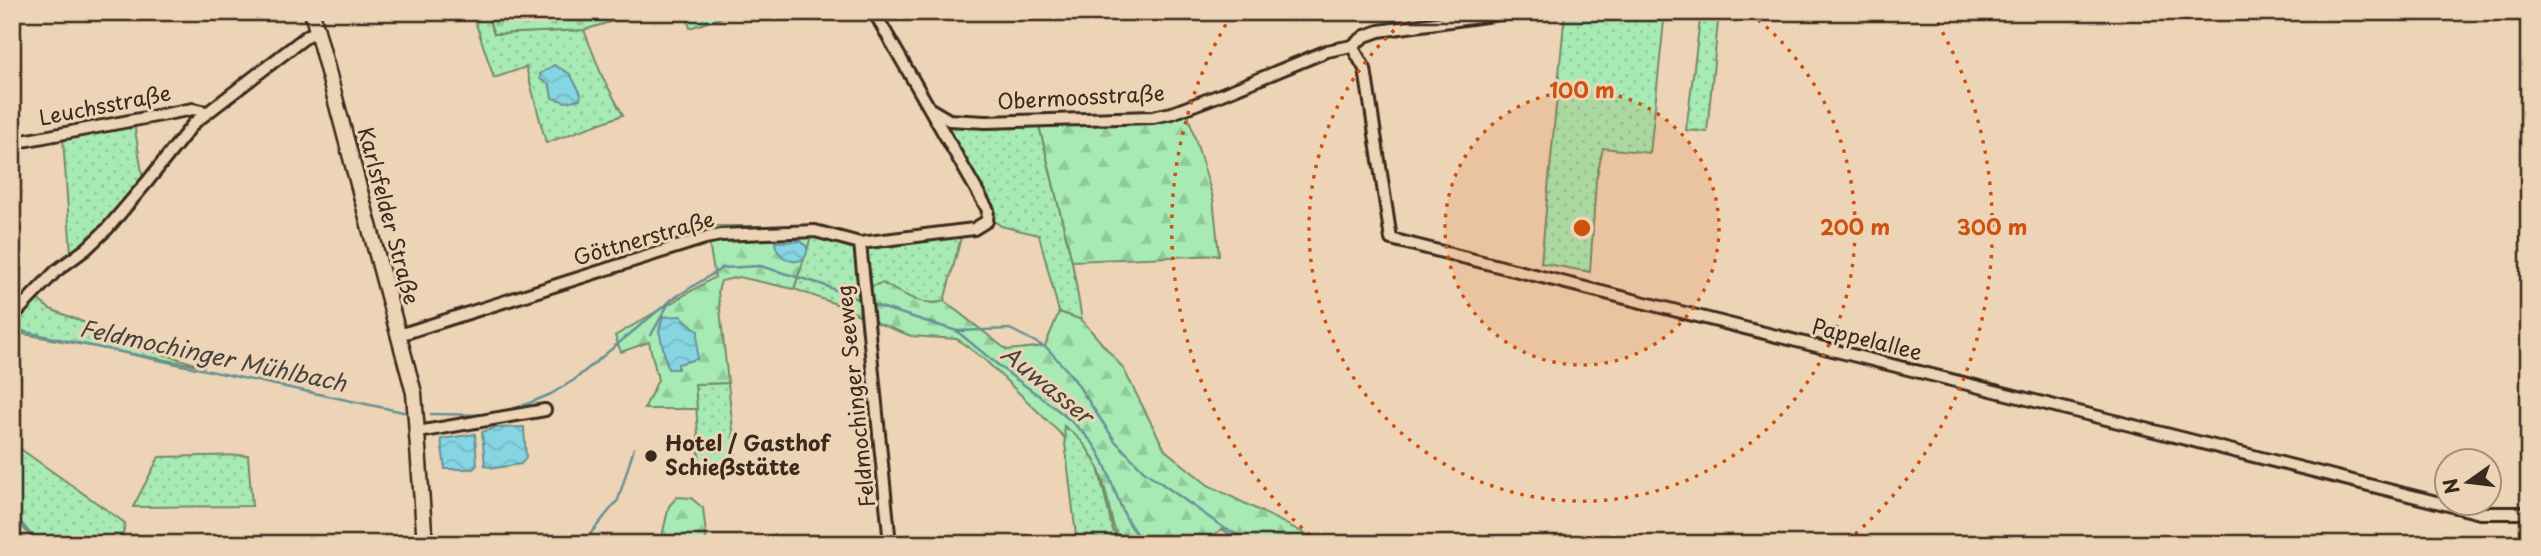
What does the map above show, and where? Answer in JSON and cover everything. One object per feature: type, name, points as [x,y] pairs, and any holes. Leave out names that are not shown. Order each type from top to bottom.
[{"type":"street","name":"Karlsfelder Straße","points":[[312,12],[414,393],[425,544]]},
{"type":"street","points":[[874,12],[930,108]]},
{"type":"street","name":"Obermoosstraße","points":[[930,108],[949,120],[986,122],[1153,117],[1172,113],[1220,95],[1327,51],[1352,46],[1365,36],[1379,31],[1514,12]]},
{"type":"street","points":[[12,317],[56,271],[107,229],[194,123],[307,36],[317,32]]},
{"type":"street","name":"Pappelallee","points":[[1352,46],[1365,69],[1391,239],[2480,513],[2529,513]]},
{"type":"street","name":"Göttnerstraße","points":[[399,335],[721,235],[815,231],[860,243],[974,229],[987,221],[988,210],[930,108]]},
{"type":"street","name":"Leuchsstraße","points":[[12,143],[192,109],[206,112]]},
{"type":"street","name":"Feldmochinger Seeweg","points":[[860,243],[890,544]]},
{"type":"street","points":[[418,432],[545,410]]},
{"type":"green space","points":[[472,12],[486,12],[494,34],[584,30],[602,76],[623,115],[546,143],[526,67],[494,78]]},
{"type":"green space","points":[[486,12],[643,12],[584,30],[494,34]]},
{"type":"green space","points":[[686,12],[738,12],[690,28]]},
{"type":"green space","points":[[1565,12],[1665,12],[1650,153],[1603,148],[1596,180],[1590,272],[1541,263]]},
{"type":"green space","points":[[1701,12],[1719,12],[1707,132],[1686,130]]},
{"type":"green space","points":[[1188,115],[1213,198],[1219,255],[1072,261],[1039,125],[1160,122]]},
{"type":"green space","points":[[134,123],[143,179],[103,225],[71,254],[63,138]]},
{"type":"green space","points":[[951,125],[1039,125],[1072,261],[1082,320],[1059,312],[1039,235],[1001,226],[989,217],[946,130]]},
{"type":"green space","points":[[706,226],[758,226],[813,231],[794,289],[739,277],[721,281],[718,291],[728,383],[695,384],[697,409],[644,409],[658,380],[649,342],[621,352],[615,336],[715,277]]},
{"type":"green space","points":[[813,231],[860,245],[962,234],[944,301],[920,301],[881,283],[867,319],[794,289]]},
{"type":"green space","points":[[882,283],[920,301],[944,301],[1007,350],[1045,346],[1059,312],[1082,320],[1123,368],[1165,450],[1208,485],[1310,536],[1310,544],[1244,544],[1222,529],[1201,544],[1123,544],[1114,527],[1097,466],[1081,440],[1064,426],[1065,438],[985,360],[957,339],[911,336],[867,319],[866,288]]},
{"type":"green space","points":[[34,297],[50,309],[83,322],[98,334],[205,367],[12,332],[12,320]]},
{"type":"green space","points":[[728,383],[737,468],[700,471],[695,384]]},
{"type":"green space","points":[[1063,426],[1081,438],[1098,467],[1113,531],[1123,544],[1077,544]]},
{"type":"green space","points":[[12,443],[125,523],[121,544],[39,544],[12,512]]},
{"type":"green space","points":[[248,455],[252,506],[133,507],[159,457]]},
{"type":"green space","points":[[677,497],[691,498],[703,508],[707,544],[628,544],[662,536],[669,506]]},
{"type":"water","points":[[554,65],[570,74],[581,94],[580,99],[566,102],[552,98],[550,85],[540,79],[540,74]]},
{"type":"water","points":[[801,241],[807,247],[807,254],[799,261],[781,255],[775,242]]},
{"type":"water","points":[[681,316],[698,331],[697,359],[678,364],[678,369],[668,369],[659,331],[663,317]]},
{"type":"water","points":[[524,427],[526,458],[521,464],[495,468],[485,466],[482,432],[494,428]]},
{"type":"water","points":[[475,434],[477,465],[473,469],[445,469],[441,439]]},
{"type":"waterway","name":"Feldmochinger Mühlbach","points":[[431,414],[488,415],[522,406],[551,394],[574,380],[671,300],[722,268],[760,266],[821,284],[862,301]]},
{"type":"waterway","points":[[651,335],[669,303]]},
{"type":"waterway","name":"Feldmochinger Mühlbach","points":[[868,303],[957,331],[1010,329],[1047,348],[1072,376],[1115,441],[1144,471],[1224,528],[1257,544]]},
{"type":"waterway","name":"Feldmochinger Mühlbach","points":[[12,329],[408,413]]},
{"type":"waterway","name":"Auwasser","points":[[958,332],[1083,432],[1099,453],[1129,523],[1147,544]]},
{"type":"waterway","points":[[582,544],[618,500],[634,448]]},
{"type":"waterway","points":[[12,514],[37,544]]},
{"type":"place","name":"Hotel / Gasthof Schießstätte","points":[[651,456]]}]
